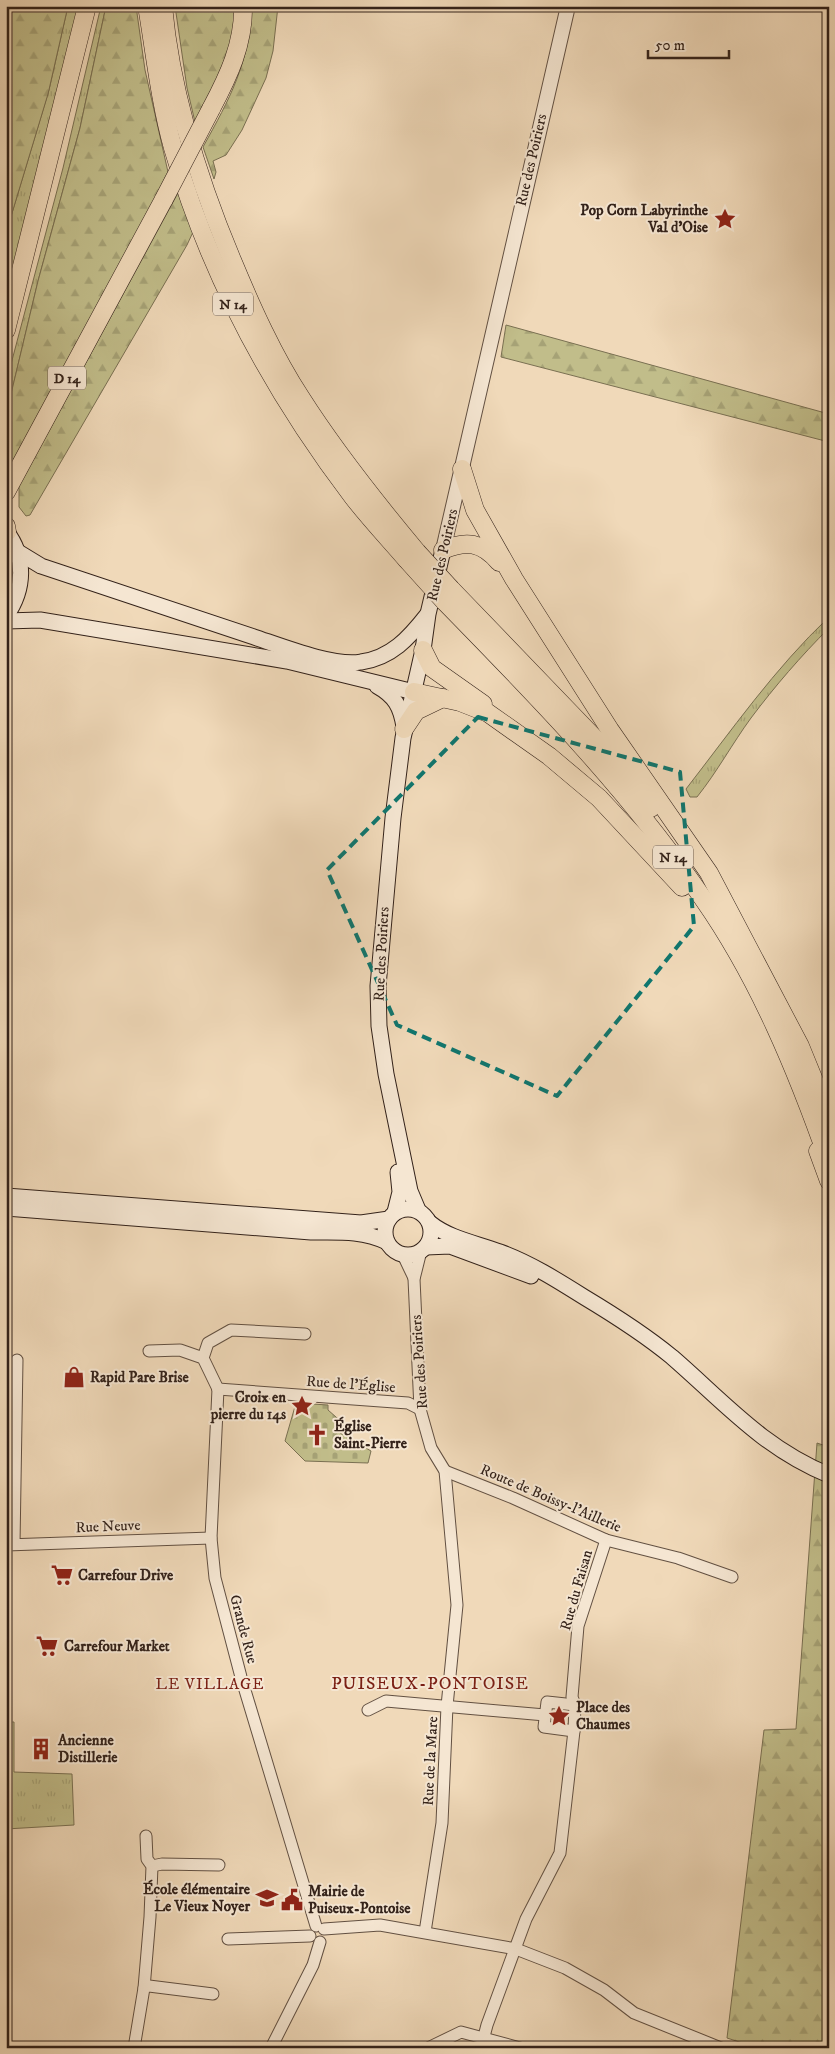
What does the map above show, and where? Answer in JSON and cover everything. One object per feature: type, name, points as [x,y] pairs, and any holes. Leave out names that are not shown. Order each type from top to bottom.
[{"type":"highway","points":[[6,330],[87,6]]},
{"type":"highway","name":"N 14","points":[[147,6],[160,88],[173,147],[207,248],[246,331],[288,404],[353,497],[412,556],[567,727],[653,829],[705,901],[750,978],[788,1056],[829,1162]]},
{"type":"highway","name":"N 14","points":[[162,6],[175,87],[205,196],[257,322],[300,398],[412,556]]},
{"type":"highway","name":"D 14","points":[[6,492],[212,110],[237,51],[243,6]]},
{"type":"highway","points":[[462,468],[475,510],[514,579],[610,730],[709,873],[747,943]]},
{"type":"highway","points":[[442,550],[458,544],[477,544],[488,551],[514,579]]},
{"type":"highway","name":"N 14","points":[[448,595],[605,749],[687,854],[747,943],[800,1046],[829,1117]]},
{"type":"highway","points":[[423,650],[432,668],[549,756],[599,798],[676,878],[723,945],[766,1026],[796,1090],[829,1181]]},
{"type":"highway","points":[[414,692],[475,707],[505,724]]},
{"type":"highway","points":[[404,728],[416,711],[443,698]]},
{"type":"main road","points":[[6,616],[19,590],[21,571],[18,552],[7,529]]},
{"type":"main road","name":"Rue des Poiriers","points":[[393,1111],[380,1036],[378,986],[393,818],[404,728],[423,650],[428,614],[442,550]]},
{"type":"main road","points":[[18,552],[50,569],[286,648],[338,661],[360,663],[385,655],[404,643],[428,614]]},
{"type":"main road","points":[[6,622],[40,620],[288,661],[414,692]]},
{"type":"main road","points":[[362,679],[394,697],[402,716],[404,728]]},
{"type":"main road","points":[[393,1111],[410,1191],[418,1210],[430,1223],[447,1234],[502,1252],[551,1276],[654,1343],[761,1437],[790,1458],[829,1475]]},
{"type":"main road","points":[[387,1242],[385,1230],[392,1216],[400,1187],[393,1111]]},
{"type":"main road","points":[[6,1196],[361,1223],[392,1216],[405,1208],[418,1210]]},
{"type":"main road","points":[[6,1208],[311,1232],[345,1232],[372,1236],[387,1242],[394,1250],[403,1254],[413,1254],[424,1249],[446,1245],[584,1297]]},
{"type":"main road","points":[[424,1249],[432,1235],[430,1223]]},
{"type":"street","name":"Rue des Poiriers","points":[[442,550],[534,143],[568,6]]},
{"type":"street","points":[[414,1279],[424,1249]]},
{"type":"street","points":[[403,1254],[414,1279]]},
{"type":"street","name":"Rue des Poiriers","points":[[414,1279],[420,1409],[431,1448],[445,1471]]},
{"type":"street","points":[[218,1389],[203,1358],[208,1343],[231,1330],[305,1334]]},
{"type":"street","points":[[149,1351],[180,1350],[203,1358]]},
{"type":"street","points":[[10,1544],[16,1360]]},
{"type":"street","name":"Rue de l'Église","points":[[218,1389],[408,1403],[420,1409]]},
{"type":"street","name":"Grande Rue","points":[[218,1389],[211,1538],[215,1578],[239,1668],[316,1931]]},
{"type":"street","name":"Route de Boissy-l'Aillerie","points":[[445,1471],[512,1498],[606,1540],[678,1558],[732,1577]]},
{"type":"street","name":"Rue de la Mare","points":[[425,1932],[442,1823],[447,1706],[457,1605],[445,1471]]},
{"type":"street","name":"Rue Neuve","points":[[10,1544],[211,1538]]},
{"type":"street","name":"Rue du Faisan","points":[[482,2042],[526,1919],[560,1852],[573,1734],[575,1705],[572,1697],[578,1626],[606,1540]]},
{"type":"street","points":[[368,1710],[386,1701],[545,1715]]},
{"type":"street","points":[[573,1734],[544,1727],[547,1702],[575,1705]]},
{"type":"street","points":[[134,2048],[144,1988],[150,1917],[152,1866],[147,1858],[146,1836]]},
{"type":"street","points":[[152,1866],[162,1864],[219,1865]]},
{"type":"street","points":[[228,1939],[380,1924],[516,1949],[565,1968],[604,1990],[634,2013],[721,2048]]},
{"type":"street","points":[[272,2048],[313,1965],[320,1942],[312,1941],[316,1931]]},
{"type":"street","points":[[144,1988],[149,1986],[214,1994]]},
{"type":"street","points":[[428,2048],[462,2032],[482,2042],[520,2048]]},
{"type":"highlighted area","points":[[478,717],[680,772],[694,926],[557,1096],[397,1025],[327,870]]},
{"type":"green space","points":[[6,6],[68,6],[48,94],[6,233]]},
{"type":"green space","points":[[68,6],[82,6],[6,301],[6,233],[49,90]]},
{"type":"green space","points":[[101,6],[106,6],[80,128],[38,281],[6,415],[6,383],[63,168]]},
{"type":"green space","points":[[106,6],[136,6],[145,70],[168,172],[137,234],[6,474],[6,415],[38,281],[80,128]]},
{"type":"green space","points":[[175,6],[235,6],[234,22],[227,52],[216,80],[195,122],[187,88]]},
{"type":"green space","points":[[252,6],[278,6],[273,51],[266,78],[242,130],[226,155],[213,161],[216,172],[214,179],[203,147],[230,96],[242,63],[247,46]]},
{"type":"green space","points":[[178,193],[193,232],[187,245],[30,515],[26,516],[19,507],[19,486]]},
{"type":"green space","points":[[506,325],[829,414],[829,442],[501,357]]},
{"type":"green space","points":[[6,545],[11,560],[12,574],[6,602]]},
{"type":"green space","points":[[829,617],[829,628],[798,660],[760,706],[697,797],[690,797],[686,789],[790,657]]},
{"type":"green space","points":[[296,1403],[328,1405],[328,1410],[344,1424],[340,1433],[371,1451],[368,1463],[305,1461],[285,1441]]},
{"type":"green space","points":[[817,1443],[829,1447],[829,2048],[758,2048],[727,2038],[764,1730],[796,1729]]},
{"type":"green space","points":[[6,1722],[14,1722],[14,1772],[72,1774],[74,1825],[6,1829]]},
{"type":"place","name":"Pop Corn Labyrinthe Val d'Oise","points":[[725,219]]},
{"type":"place","name":"Rapid Pare Brise","points":[[74,1377]]},
{"type":"place","name":"Croix en pierre du 14s","points":[[302,1406]]},
{"type":"place","name":"Église Saint-Pierre","points":[[317,1435]]},
{"type":"place","name":"Carrefour Drive","points":[[62,1575]]},
{"type":"place","name":"Carrefour Market","points":[[47,1646]]},
{"type":"place","name":"Place des Chaumes","points":[[559,1716]]},
{"type":"place","name":"Ancienne Distillerie","points":[[41,1749]]},
{"type":"place","name":"École élémentaire Le Vieux Noyer","points":[[267,1898]]},
{"type":"place","name":"Mairie de Puiseux-Pontoise","points":[[292,1900]]},
{"type":"district","name":"LE VILLAGE","points":[[210,1683]]},
{"type":"district","name":"PUISEUX-PONTOISE","points":[[430,1683]]}]
